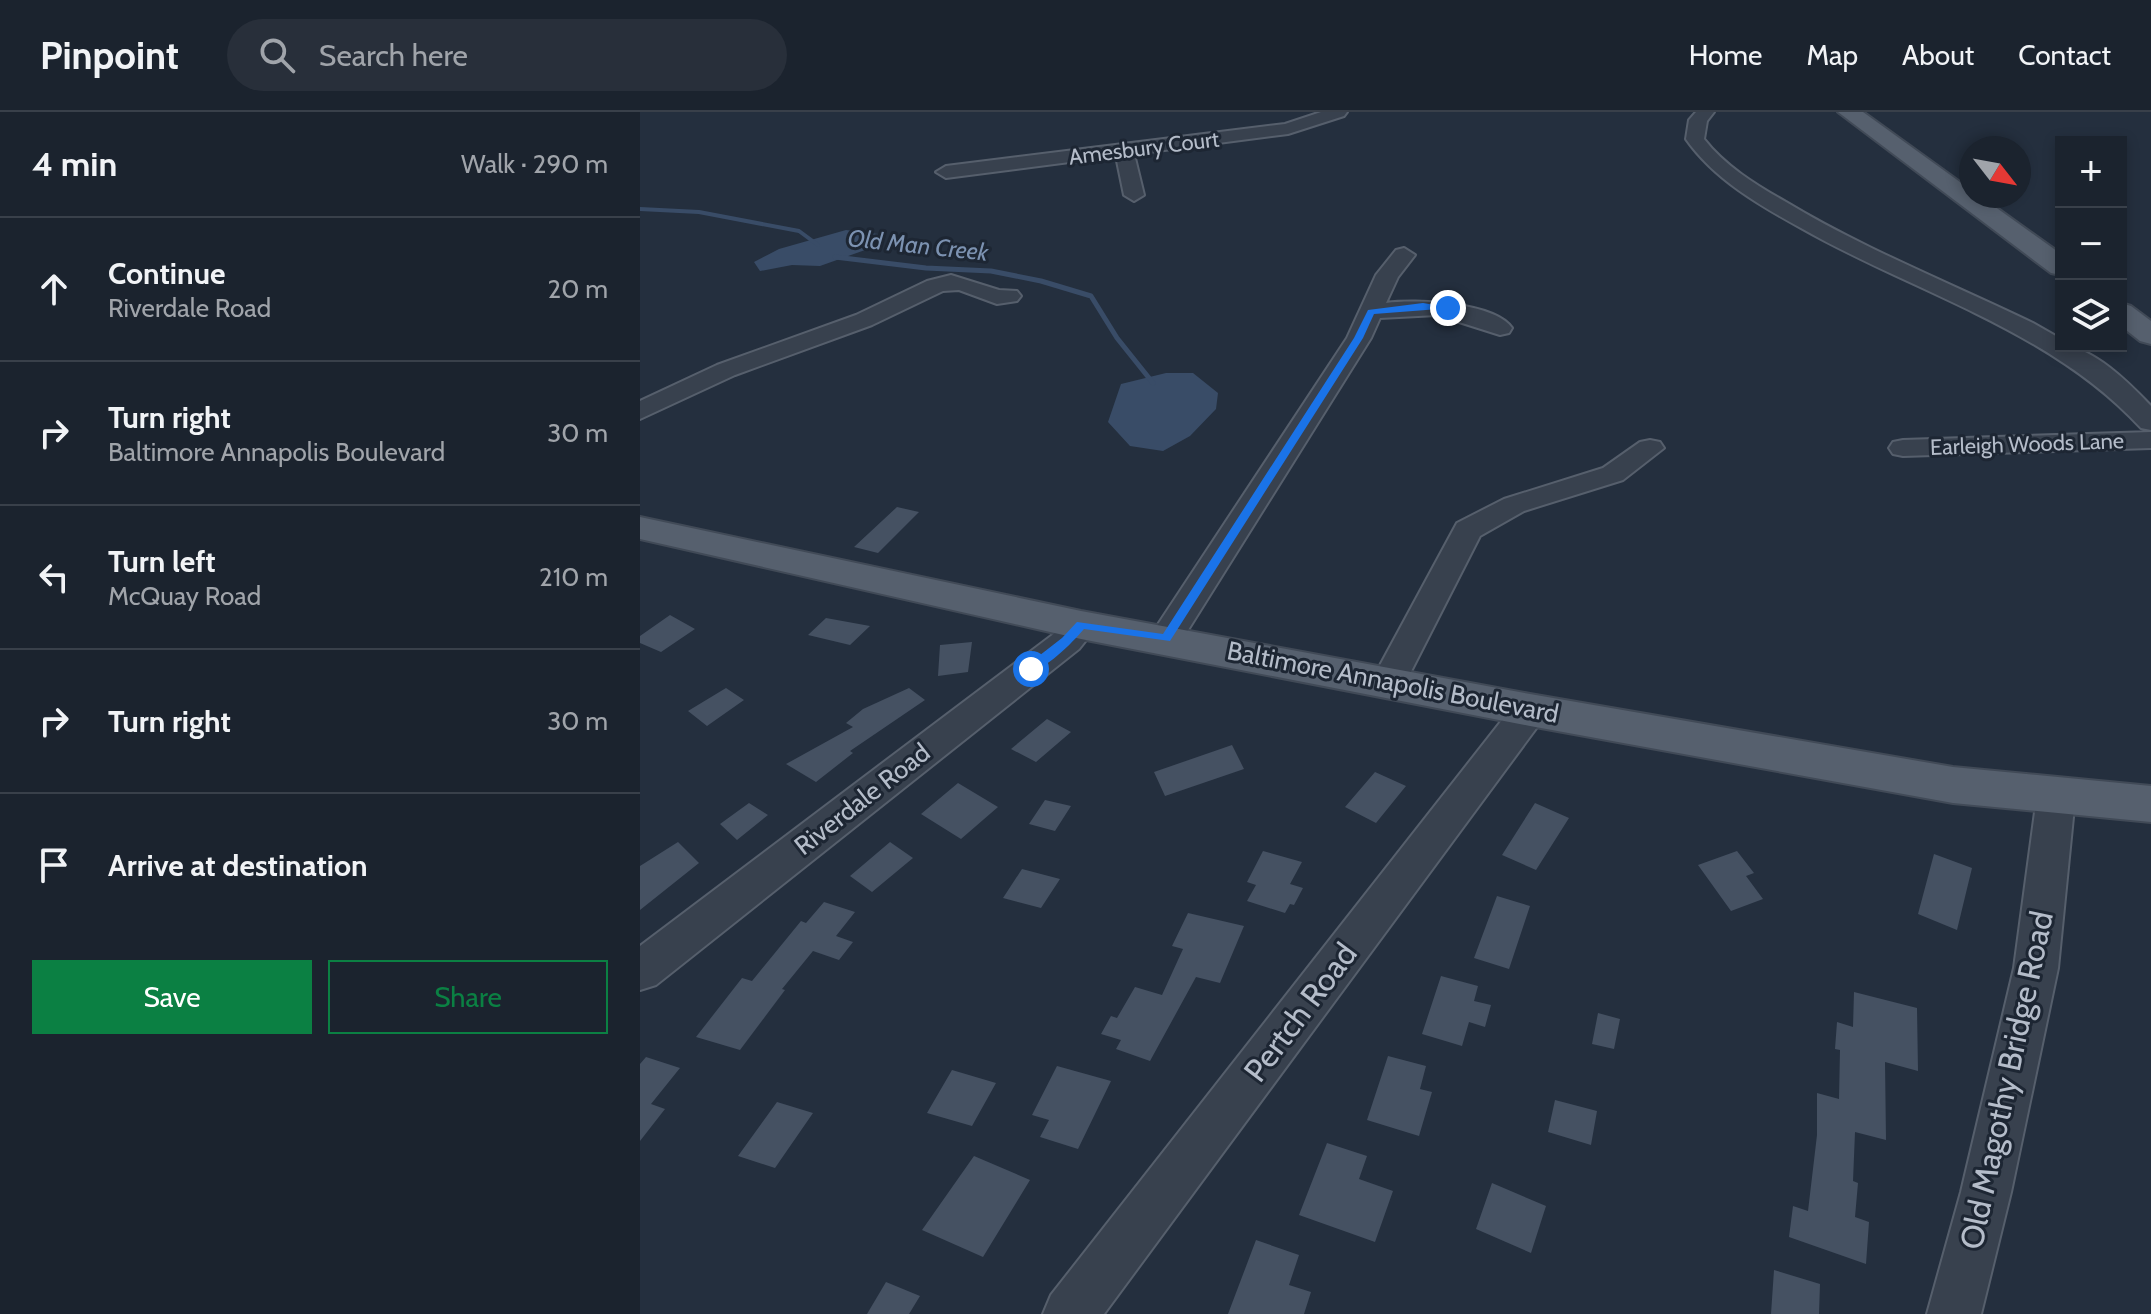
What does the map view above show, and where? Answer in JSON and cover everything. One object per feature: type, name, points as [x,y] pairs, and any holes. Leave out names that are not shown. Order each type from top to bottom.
[{"type":"main road","points":[[1849,112],[2055,263]]},
{"type":"main road","points":[[2127,317],[2151,335]]},
{"type":"main road","name":"Baltimore Annapolis Boulevard","points":[[640,528],[1081,625],[1166,638],[1530,710],[1953,785],[2151,804]]},
{"type":"street","name":"Amesbury Court","points":[[946,172],[1288,129],[1338,112]]},
{"type":"street","points":[[1705,112],[1698,120],[1695,139],[1717,164],[1802,222],[2054,342],[2089,364],[2131,398],[2151,422]]},
{"type":"street","points":[[1124,150],[1134,195]]},
{"type":"street","points":[[1166,638],[1359,338],[1387,275],[1404,255]]},
{"type":"street","points":[[640,411],[726,370],[864,320],[935,286],[951,282],[997,297],[1009,296]]},
{"type":"street","points":[[1371,312],[1423,306],[1448,308],[1500,328]]},
{"type":"street","name":"Earleigh Woods Lane","points":[[1903,448],[2151,440]]},
{"type":"street","points":[[1389,682],[1468,530],[1514,505],[1613,474],[1650,448]]},
{"type":"street","name":"Riverdale Road","points":[[640,971],[1067,641],[1081,625]]},
{"type":"street","name":"Pertch Road","points":[[1070,1314],[1530,710]]},
{"type":"street","name":"Old Magothy Bridge Road","points":[[1954,1314],[1986,1192],[2036,968],[2056,797]]},
{"type":"water","points":[[846,230],[878,234],[882,244],[820,266],[792,265],[760,271],[754,262],[779,249]]},
{"type":"water","points":[[1166,373],[1193,373],[1218,393],[1216,409],[1190,436],[1163,451],[1130,446],[1108,422],[1121,384]]},
{"type":"building","points":[[897,507],[919,512],[878,553],[854,547]]},
{"type":"building","points":[[670,615],[695,629],[661,652],[640,643],[640,636]]},
{"type":"building","points":[[826,618],[870,626],[850,645],[808,635]]},
{"type":"building","points":[[972,642],[968,672],[938,676],[940,645]]},
{"type":"building","points":[[726,688],[744,700],[707,726],[688,711]]},
{"type":"building","points":[[909,688],[925,700],[850,751],[853,753],[816,782],[786,764],[853,727],[846,723],[863,709]]},
{"type":"building","points":[[1047,719],[1071,732],[1036,762],[1011,749]]},
{"type":"building","points":[[1232,745],[1244,769],[1165,796],[1154,772]]},
{"type":"building","points":[[1375,772],[1406,786],[1376,823],[1345,807]]},
{"type":"building","points":[[958,783],[998,807],[961,839],[921,814]]},
{"type":"building","points":[[1045,800],[1071,806],[1055,831],[1029,824]]},
{"type":"building","points":[[749,803],[768,815],[737,840],[720,824]]},
{"type":"building","points":[[1535,803],[1569,818],[1536,870],[1502,855]]},
{"type":"building","points":[[678,842],[699,863],[640,910],[640,866]]},
{"type":"building","points":[[890,842],[913,858],[872,892],[850,876]]},
{"type":"building","points":[[1263,851],[1302,862],[1290,884],[1303,888],[1294,905],[1290,904],[1285,913],[1247,901],[1256,885],[1247,882]]},
{"type":"building","points":[[1737,851],[1754,873],[1746,876],[1763,899],[1731,911],[1698,865]]},
{"type":"building","points":[[1934,854],[1972,868],[1957,930],[1918,914]]},
{"type":"building","points":[[1022,869],[1060,879],[1041,908],[1003,898]]},
{"type":"building","points":[[1497,896],[1530,906],[1509,969],[1474,958]]},
{"type":"building","points":[[824,902],[855,912],[836,936],[853,942],[839,960],[813,951],[740,1050],[696,1037],[742,978],[752,981],[801,921],[806,923]]},
{"type":"building","points":[[1188,913],[1244,926],[1220,983],[1196,977],[1150,1061],[1116,1049],[1121,1040],[1101,1034],[1111,1016],[1117,1018],[1135,987],[1162,995],[1183,949],[1172,946]]},
{"type":"building","points":[[1441,976],[1478,986],[1474,1001],[1491,1005],[1485,1027],[1469,1022],[1462,1046],[1422,1034]]},
{"type":"building","points":[[1854,992],[1917,1008],[1918,1071],[1885,1062],[1886,1140],[1855,1132],[1853,1181],[1858,1183],[1855,1217],[1869,1222],[1866,1264],[1789,1237],[1793,1206],[1808,1211],[1817,1135],[1817,1093],[1839,1099],[1840,1050],[1835,1049],[1837,1022],[1853,1027]]},
{"type":"building","points":[[1598,1013],[1620,1019],[1614,1049],[1592,1044]]},
{"type":"building","points":[[1388,1056],[1426,1066],[1420,1089],[1432,1092],[1419,1136],[1367,1120]]},
{"type":"building","points":[[646,1057],[680,1068],[651,1104],[665,1109],[640,1141],[640,1064]]},
{"type":"building","points":[[1057,1066],[1111,1081],[1078,1149],[1040,1137],[1049,1120],[1032,1115]]},
{"type":"building","points":[[952,1070],[996,1083],[972,1126],[927,1113]]},
{"type":"building","points":[[1555,1100],[1597,1111],[1591,1145],[1548,1132]]},
{"type":"building","points":[[777,1102],[813,1113],[775,1168],[738,1156]]},
{"type":"building","points":[[1327,1143],[1367,1156],[1359,1179],[1393,1191],[1375,1242],[1299,1215]]},
{"type":"building","points":[[974,1156],[1030,1180],[983,1257],[922,1230]]},
{"type":"building","points":[[1492,1183],[1546,1206],[1531,1253],[1476,1229]]},
{"type":"building","points":[[1256,1240],[1299,1255],[1289,1285],[1311,1292],[1304,1314],[1228,1314]]},
{"type":"building","points":[[1774,1270],[1820,1284],[1819,1314],[1771,1314]]},
{"type":"building","points":[[886,1282],[920,1296],[909,1314],[867,1314]]},
{"type":"waterway","name":"Old Man Creek","points":[[640,209],[699,212],[799,231],[818,245]]},
{"type":"waterway","name":"Old Man Creek","points":[[842,258],[835,257],[926,268],[991,271],[1041,281],[1091,296],[1117,338],[1153,383]]},
{"type":"route","points":[[1031,669],[1067,641],[1081,625],[1166,638],[1359,338],[1371,312],[1398,307],[1448,308]]}]
